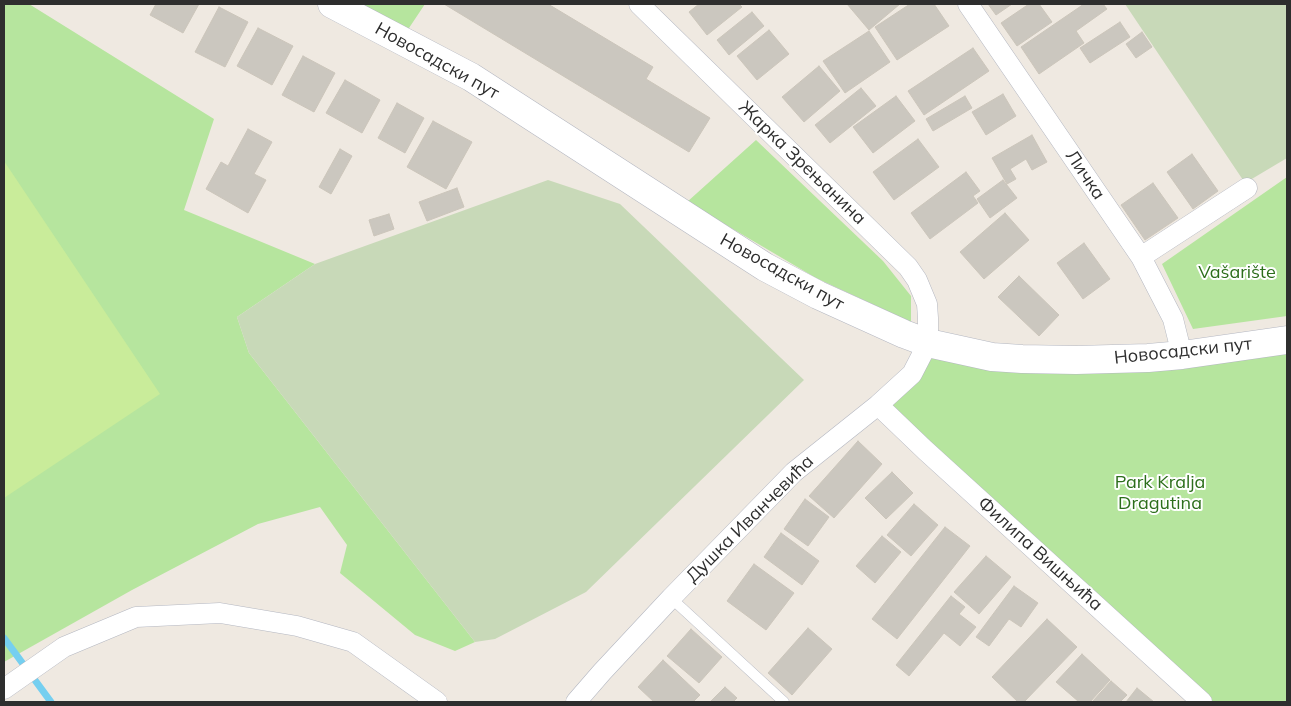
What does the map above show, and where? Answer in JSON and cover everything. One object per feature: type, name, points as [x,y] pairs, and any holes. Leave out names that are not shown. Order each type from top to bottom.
[{"type":"main road","name":"Новосадски пут","points":[[332,4],[471,77],[765,267],[818,295],[928,343],[982,355],[1022,359],[1148,358],[1287,340]]},
{"type":"street","name":"Жарка Зрењанина","points":[[639,4],[908,267],[917,280],[926,304],[928,343]]},
{"type":"street","name":"Личка","points":[[968,4],[1141,258],[1172,319],[1182,355]]},
{"type":"street","points":[[1141,258],[1247,188]]},
{"type":"street","name":"Душка Иванчевића","points":[[576,702],[672,598],[794,472],[878,405],[912,374],[928,343]]},
{"type":"street","name":"Филипа Вишњића","points":[[878,405],[1202,702]]},
{"type":"street","points":[[4,689],[64,647],[136,617],[220,613],[297,626],[353,642],[437,702]]},
{"type":"lane","points":[[672,598],[784,702]]},
{"type":"green space","points":[[4,4],[29,4],[214,119],[184,210],[315,264],[237,317],[249,353],[475,642],[455,651],[415,635],[340,573],[347,545],[320,507],[258,524],[132,590],[4,662]]},
{"type":"green space","points":[[357,4],[425,4],[407,31]]},
{"type":"green space","points":[[1125,4],[1287,4],[1287,158],[1245,183]]},
{"type":"green space","points":[[756,140],[883,261],[911,296],[911,322],[816,278],[687,202]]},
{"type":"green space","points":[[4,161],[160,394],[4,498]]},
{"type":"green space","name":"Vašarište","points":[[1287,177],[1287,316],[1193,329],[1162,264]]},
{"type":"green space","points":[[548,180],[620,204],[804,380],[586,592],[495,639],[475,642],[249,353],[237,317],[315,264]]},
{"type":"green space","name":"Park Kralja Dragutina","points":[[928,343],[1050,371],[1287,352],[1287,702],[1202,702],[878,405]]},
{"type":"building","points":[[156,4],[199,4],[183,33],[150,15]]},
{"type":"building","points":[[444,4],[548,4],[653,67],[646,79],[710,118],[689,152]]},
{"type":"building","points":[[699,4],[739,4],[742,7],[707,35],[689,12]]},
{"type":"building","points":[[847,4],[900,4],[869,30]]},
{"type":"building","points":[[910,4],[934,4],[949,26],[897,60],[875,27]]},
{"type":"building","points":[[988,4],[1012,4],[996,15]]},
{"type":"building","points":[[1029,4],[1039,4],[1052,22],[1017,46],[1001,23]]},
{"type":"building","points":[[1084,4],[1103,4],[1107,9],[1076,31],[1084,43],[1039,74],[1021,47]]},
{"type":"building","points":[[219,7],[248,22],[225,67],[195,52]]},
{"type":"building","points":[[752,12],[764,26],[729,55],[717,40]]},
{"type":"building","points":[[1120,22],[1130,37],[1090,63],[1080,48]]},
{"type":"building","points":[[258,28],[293,46],[272,85],[237,66]]},
{"type":"building","points":[[769,30],[789,54],[757,80],[737,56]]},
{"type":"building","points":[[869,31],[890,62],[845,93],[823,61]]},
{"type":"building","points":[[1142,32],[1152,47],[1136,58],[1126,44]]},
{"type":"building","points":[[973,48],[989,71],[924,115],[908,91]]},
{"type":"building","points":[[303,56],[335,73],[314,112],[282,95]]},
{"type":"building","points":[[819,66],[840,91],[804,122],[782,97]]},
{"type":"building","points":[[345,80],[380,100],[362,133],[326,113]]},
{"type":"building","points":[[861,88],[876,106],[830,143],[815,125]]},
{"type":"building","points":[[1003,94],[1016,116],[986,135],[972,112]]},
{"type":"building","points":[[896,96],[915,121],[873,153],[853,127]]},
{"type":"building","points":[[965,96],[972,108],[933,131],[926,119]]},
{"type":"building","points":[[397,103],[424,118],[405,153],[378,138]]},
{"type":"building","points":[[433,121],[472,142],[446,189],[407,167]]},
{"type":"building","points":[[248,129],[272,142],[254,174],[266,180],[248,213],[206,189],[221,162],[228,166]]},
{"type":"building","points":[[1032,135],[1047,162],[1032,170],[1026,159],[1010,169],[1016,179],[1007,184],[992,158]]},
{"type":"building","points":[[918,139],[939,167],[894,200],[873,172]]},
{"type":"building","points":[[340,149],[352,156],[331,194],[319,187]]},
{"type":"building","points":[[1192,154],[1218,191],[1193,209],[1167,172]]},
{"type":"building","points":[[966,172],[980,191],[973,196],[978,203],[930,239],[911,213]]},
{"type":"building","points":[[1003,180],[1017,198],[990,218],[977,199]]},
{"type":"building","points":[[1153,183],[1178,218],[1145,240],[1121,205]]},
{"type":"building","points":[[457,188],[464,207],[427,221],[419,202]]},
{"type":"building","points":[[1005,213],[1029,240],[984,279],[960,252]]},
{"type":"building","points":[[389,214],[394,229],[374,236],[369,220]]},
{"type":"building","points":[[1084,243],[1110,279],[1083,299],[1057,263]]},
{"type":"building","points":[[1019,276],[1059,315],[1039,336],[998,297]]},
{"type":"building","points":[[858,441],[882,464],[834,518],[809,496]]},
{"type":"building","points":[[892,472],[913,493],[886,519],[865,498]]},
{"type":"building","points":[[805,499],[829,517],[808,546],[784,529]]},
{"type":"building","points":[[914,504],[938,525],[911,556],[887,535]]},
{"type":"building","points":[[945,527],[970,546],[897,639],[872,619]]},
{"type":"building","points":[[781,533],[819,561],[802,585],[764,557]]},
{"type":"building","points":[[882,536],[901,552],[875,583],[856,566]]},
{"type":"building","points":[[986,556],[1011,577],[979,614],[954,592]]},
{"type":"building","points":[[754,564],[794,593],[766,630],[727,601]]},
{"type":"building","points":[[1014,586],[1038,603],[1021,627],[1009,619],[989,646],[976,637]]},
{"type":"building","points":[[951,596],[965,607],[959,614],[976,627],[960,646],[944,633],[909,676],[896,665]]},
{"type":"building","points":[[1047,619],[1077,647],[1024,702],[1018,702],[992,677]]},
{"type":"building","points":[[808,628],[832,649],[792,695],[768,673]]},
{"type":"building","points":[[691,629],[722,657],[699,683],[667,656]]},
{"type":"building","points":[[1082,654],[1110,680],[1090,702],[1079,702],[1056,682]]},
{"type":"building","points":[[663,660],[700,695],[693,702],[654,702],[638,687]]},
{"type":"building","points":[[1111,681],[1127,695],[1120,702],[1092,702]]},
{"type":"building","points":[[725,687],[737,698],[733,702],[710,702]]},
{"type":"building","points":[[1137,688],[1154,702],[1126,702]]},
{"type":"waterway","points":[[4,638],[51,702]]}]
